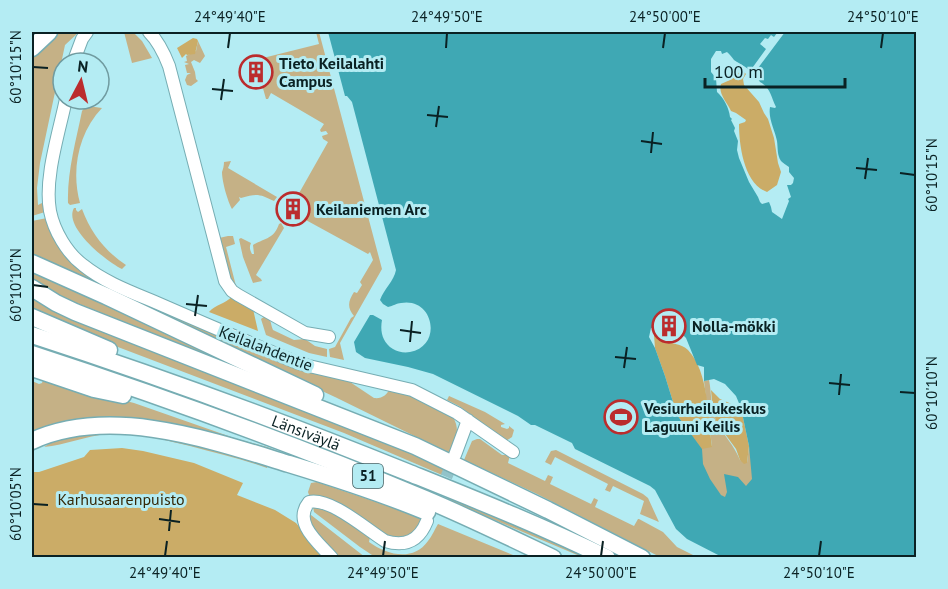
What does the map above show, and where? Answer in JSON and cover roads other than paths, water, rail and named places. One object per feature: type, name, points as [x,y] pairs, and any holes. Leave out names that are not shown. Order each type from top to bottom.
[{"type":"highway","points":[[32,263],[369,421],[642,558]]},
{"type":"highway","points":[[32,288],[56,303],[138,337],[415,446]]},
{"type":"highway","points":[[32,317],[163,372],[194,390]]},
{"type":"highway","name":"Länsiväylä","points":[[32,335],[275,420],[458,492],[607,558]]},
{"type":"highway","name":"Länsiväylä","points":[[32,354],[237,425],[412,494],[551,556]]},
{"type":"highway","points":[[32,368],[94,389],[151,402],[183,406]]},
{"type":"highway","points":[[37,438],[73,428],[109,425],[136,426],[200,439],[336,479],[470,529],[551,556]]},
{"type":"street","points":[[78,51],[87,32]]},
{"type":"street","points":[[149,32],[164,51],[225,281],[237,295],[305,333],[329,337]]},
{"type":"street","name":"Keilalahdentie","points":[[63,111],[51,168],[48,199],[58,232],[70,252],[81,264],[129,291],[285,358],[309,366],[412,390],[468,420],[513,452]]},
{"type":"street","points":[[455,455],[468,420]]},
{"type":"street","points":[[332,558],[311,535],[303,519],[303,511],[309,502],[330,504],[393,544],[403,544],[413,540],[420,534],[427,521]]},
{"type":"water","points":[[328,32],[916,32],[916,557],[722,557],[687,539],[676,529],[655,490],[650,486],[575,449],[572,443],[531,425],[518,416],[433,374],[365,358],[356,352],[354,342],[370,315],[382,320],[384,340],[393,349],[401,352],[410,352],[420,348],[427,341],[430,323],[421,307],[412,303],[399,303],[388,307],[380,300],[396,270],[352,102],[345,96]],"holes":[[[716,51],[721,51],[722,54],[727,52],[734,60],[747,68],[766,87],[776,107],[770,107],[770,111],[779,156],[781,161],[789,167],[789,172],[794,178],[793,183],[787,185],[791,197],[788,199],[782,219],[772,212],[769,202],[762,204],[760,202],[739,158],[735,128],[726,103],[717,92],[716,78],[711,72],[711,59]],[[659,316],[679,321],[678,330],[686,338],[697,365],[704,367],[704,381],[714,379],[725,384],[736,396],[741,408],[749,446],[752,479],[746,486],[738,477],[724,474],[727,492],[725,497],[710,479],[703,464],[702,449],[677,415],[655,348],[649,337],[651,328],[655,329],[658,324]]]},
{"type":"tunnel","points":[[432,510],[455,457]]},
{"type":"place","name":"Tieto Keilalahti Campus","points":[[256,72]]},
{"type":"place","name":"Keilaniemen Arc","points":[[293,209]]},
{"type":"place","name":"Nolla-mökki","points":[[669,326]]},
{"type":"place","name":"Vesiurheilukeskus Laguuni Keilis","points":[[621,417]]},
{"type":"park label","name":"Karhusaarenpuisto","points":[[121,499]]}]
